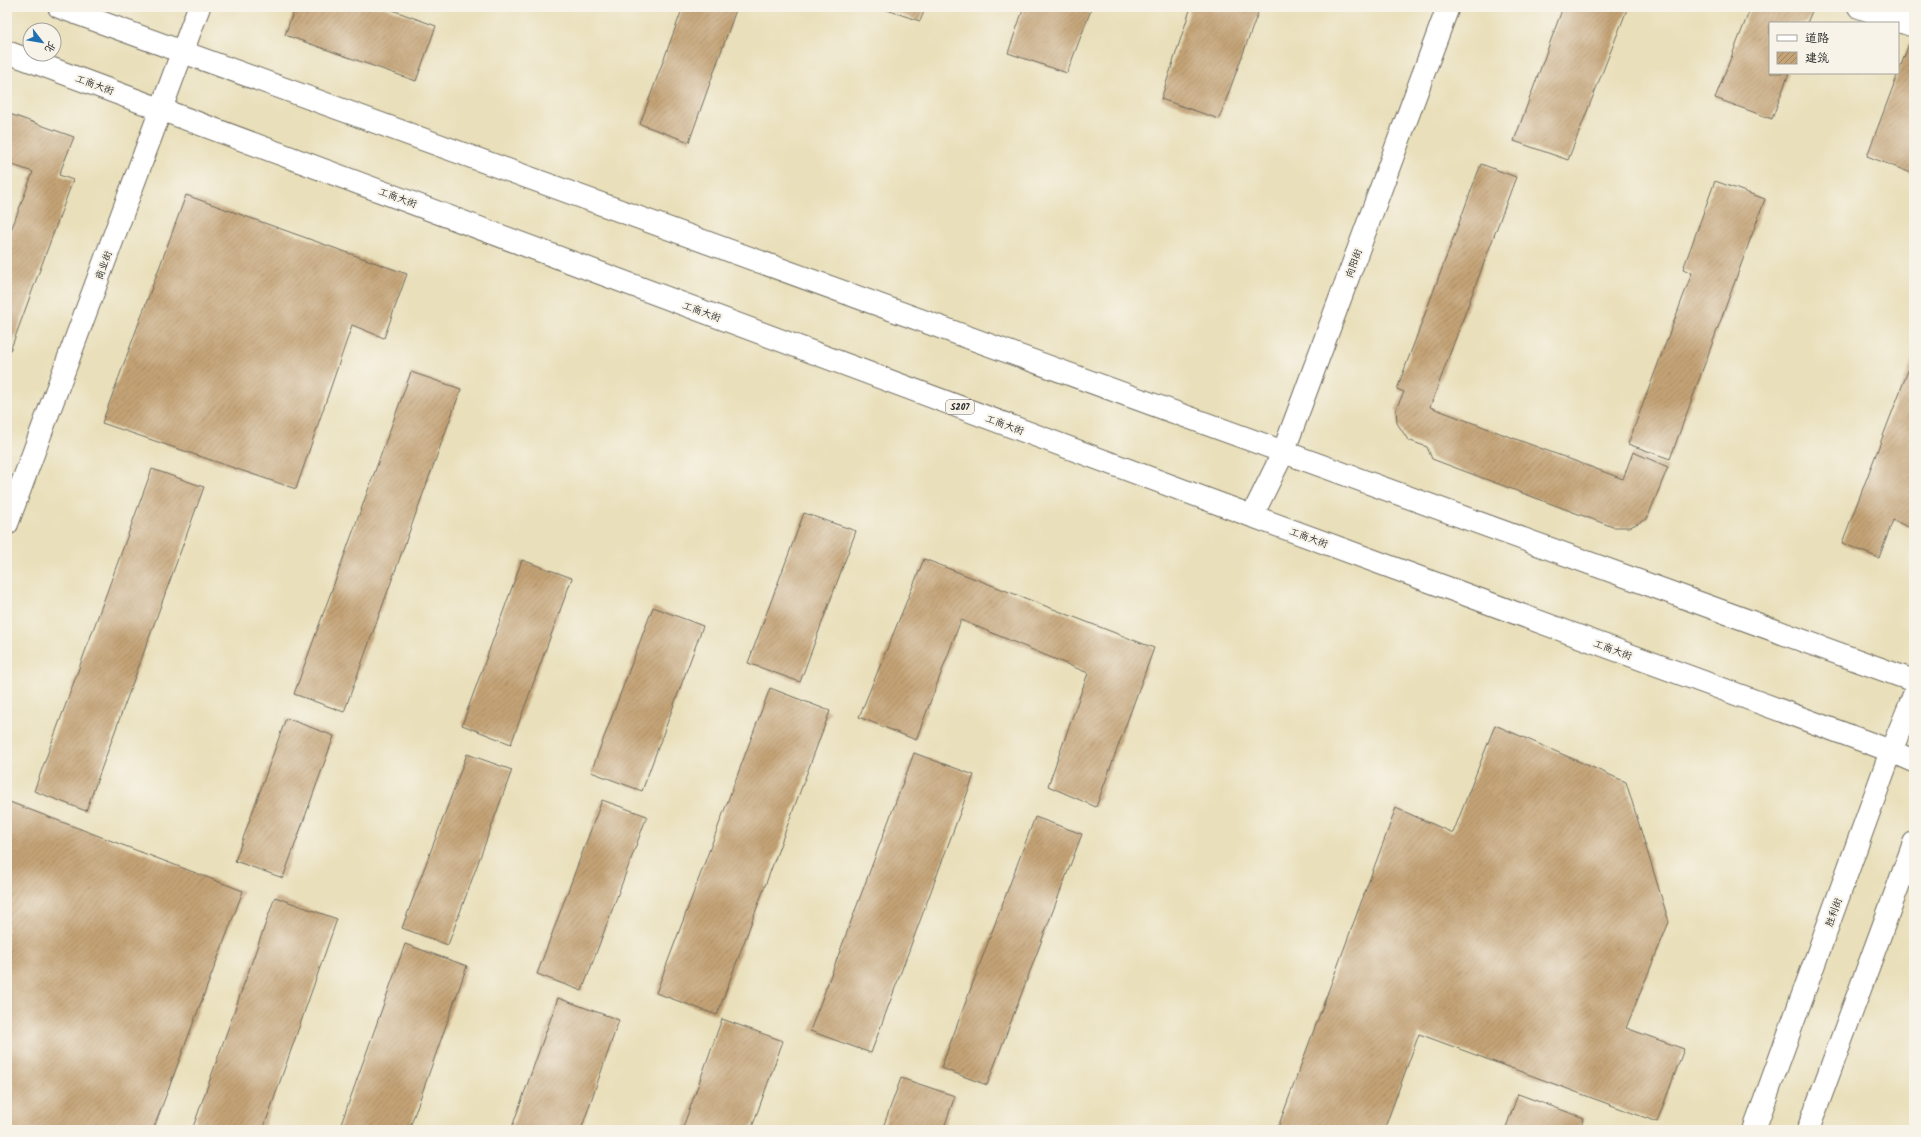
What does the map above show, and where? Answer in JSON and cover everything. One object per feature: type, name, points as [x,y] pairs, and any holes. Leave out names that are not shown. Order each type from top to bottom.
[{"type":"main road","points":[[59,7],[1914,681]]},
{"type":"main road","name":"商业街","points":[[7,524],[198,7]]},
{"type":"main road","name":"向阳街","points":[[1252,516],[1283,453],[1448,7]]},
{"type":"main road","points":[[1859,7],[1914,26]]},
{"type":"main road","name":"工商大街","points":[[7,52],[1914,761]]},
{"type":"main road","name":"胜利街","points":[[1754,1130],[1890,751],[1914,695]]},
{"type":"main road","points":[[1808,1130],[1914,843]]},
{"type":"building","points":[[295,7],[384,7],[436,26],[416,81],[285,35]]},
{"type":"building","points":[[683,7],[737,7],[689,142],[640,124]]},
{"type":"building","points":[[878,7],[926,7],[920,21]]},
{"type":"building","points":[[1024,7],[1092,7],[1067,73],[1008,53]]},
{"type":"building","points":[[1191,7],[1260,7],[1219,119],[1161,99]]},
{"type":"building","points":[[1563,7],[1628,7],[1568,160],[1514,141]]},
{"type":"building","points":[[1751,7],[1800,7],[1812,11],[1807,22],[1769,22],[1769,74],[1789,74],[1772,119],[1715,98]]},
{"type":"building","points":[[1909,44],[1914,46],[1914,174],[1867,156]]},
{"type":"building","points":[[7,113],[74,137],[59,175],[73,180],[7,359],[7,263],[10,255],[7,254],[7,241],[33,172],[7,163]]},
{"type":"building","points":[[1481,164],[1516,177],[1430,407],[1623,479],[1633,452],[1668,467],[1647,519],[1630,527],[1613,527],[1432,459],[1427,447],[1408,440],[1397,423],[1396,409],[1404,392],[1397,389]]},
{"type":"building","points":[[1715,181],[1765,199],[1670,459],[1628,444],[1692,273],[1683,269]]},
{"type":"building","points":[[186,195],[407,274],[384,338],[352,325],[296,489],[102,423]]},
{"type":"building","points":[[1914,355],[1914,510],[1908,527],[1893,520],[1879,558],[1842,543]]},
{"type":"building","points":[[411,372],[461,389],[344,712],[294,694]]},
{"type":"building","points":[[152,469],[204,487],[86,811],[34,791]]},
{"type":"building","points":[[804,513],[856,531],[800,682],[748,663]]},
{"type":"building","points":[[924,559],[1154,648],[1096,807],[1048,786],[1088,673],[961,620],[916,740],[859,717]]},
{"type":"building","points":[[522,560],[572,578],[511,744],[462,725]]},
{"type":"building","points":[[653,607],[703,626],[642,791],[591,772]]},
{"type":"building","points":[[770,688],[830,711],[717,1015],[656,993]]},
{"type":"building","points":[[286,718],[334,736],[283,878],[235,861]]},
{"type":"building","points":[[1495,725],[1626,782],[1669,922],[1626,1028],[1684,1049],[1657,1122],[1419,1034],[1384,1130],[1277,1130],[1396,808],[1453,833]]},
{"type":"building","points":[[914,753],[974,775],[871,1053],[810,1031]]},
{"type":"building","points":[[467,754],[512,770],[448,945],[402,928]]},
{"type":"building","points":[[602,800],[647,816],[582,991],[537,974]]},
{"type":"building","points":[[7,801],[243,891],[153,1130],[7,1130]]},
{"type":"building","points":[[1035,817],[1082,834],[987,1085],[941,1068]]},
{"type":"building","points":[[275,897],[337,919],[263,1130],[192,1130]]},
{"type":"building","points":[[405,944],[467,966],[409,1130],[339,1130]]},
{"type":"building","points":[[558,998],[619,1020],[581,1130],[511,1130]]},
{"type":"building","points":[[722,1019],[783,1041],[751,1130],[682,1130]]},
{"type":"building","points":[[901,1078],[955,1096],[943,1130],[882,1130]]},
{"type":"building","points":[[1518,1094],[1584,1118],[1579,1130],[1505,1130]]}]
